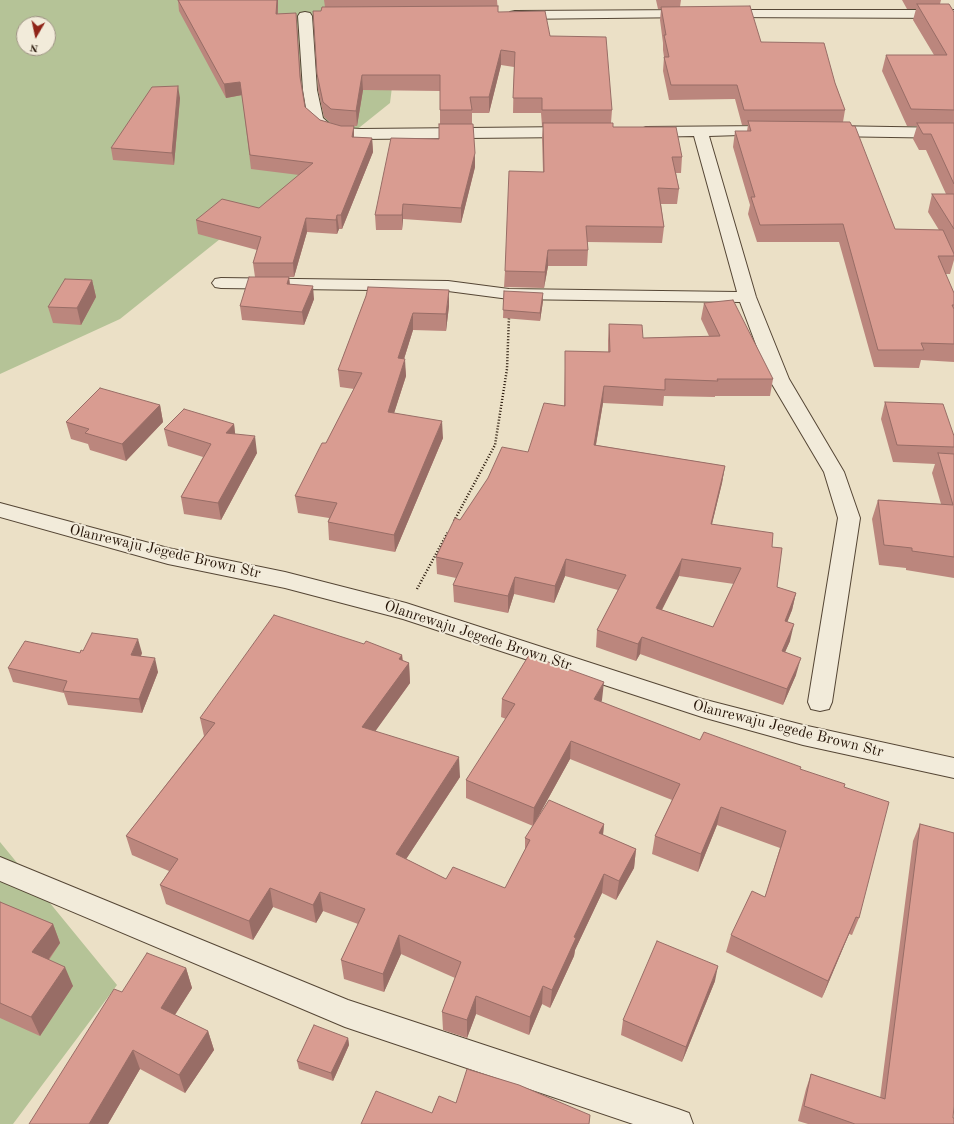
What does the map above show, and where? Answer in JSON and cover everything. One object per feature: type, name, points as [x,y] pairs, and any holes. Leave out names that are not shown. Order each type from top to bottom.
[{"type":"street","points":[[306,0],[305,16],[310,90],[316,120],[327,129],[342,133],[361,134],[590,132]]},
{"type":"street","points":[[504,15],[954,14]]},
{"type":"street","points":[[305,16],[321,16]]},
{"type":"street","points":[[700,131],[747,297],[779,379],[834,472],[849,518],[820,702]]},
{"type":"street","points":[[629,132],[778,131]]},
{"type":"street","points":[[816,131],[954,133]]},
{"type":"street","points":[[221,283],[448,286],[509,294],[747,297]]},
{"type":"street","name":"Olanrewaju Jegede Brown Str","points":[[0,510],[168,556],[285,580],[406,611],[702,708],[803,735],[954,768]]},
{"type":"street","points":[[0,869],[345,1013],[678,1124]]},
{"type":"path","points":[[406,611],[495,445],[507,369],[509,294]]},
{"type":"green space","points":[[0,0],[375,0],[394,71],[390,103],[120,319],[0,374]]},
{"type":"green space","points":[[0,842],[117,985],[13,1124],[0,1124]]},
{"type":"building","points":[[178,0],[277,0],[276,14],[296,13],[300,77],[305,107],[320,120],[341,126],[354,126],[352,137],[372,138],[341,215],[337,215],[336,220],[306,218],[293,263],[253,263],[261,237],[196,220],[222,199],[259,208],[313,163],[250,155],[240,82],[224,84]]},
{"type":"building","points":[[917,4],[949,4],[954,12],[954,110],[911,109],[886,55],[947,55]]},
{"type":"building","points":[[498,6],[498,12],[545,11],[550,36],[606,37],[612,110],[542,110],[542,98],[513,98],[515,52],[501,50],[489,97],[470,97],[472,110],[440,110],[440,75],[362,75],[356,111],[331,109],[323,102],[317,74],[313,11],[321,11],[322,7]]},
{"type":"building","points":[[750,6],[761,42],[824,43],[835,83],[845,110],[744,110],[737,85],[671,85],[664,57],[669,57],[664,35],[666,35],[661,7]]},
{"type":"building","points":[[178,86],[172,153],[111,148],[152,87]]},
{"type":"building","points":[[748,121],[850,122],[852,126],[855,126],[895,229],[943,230],[954,254],[954,256],[938,256],[954,293],[954,305],[952,305],[954,309],[954,344],[921,343],[924,350],[878,350],[843,224],[760,225],[751,197],[755,197],[735,131],[751,131]]},
{"type":"building","points":[[543,123],[613,123],[613,127],[676,127],[682,157],[672,157],[679,189],[658,188],[664,227],[586,226],[588,250],[548,250],[545,272],[505,271],[509,171],[544,172]]},
{"type":"building","points":[[917,123],[954,123],[954,184],[931,134],[923,134]]},
{"type":"building","points":[[439,124],[473,124],[475,153],[461,208],[403,204],[402,215],[375,215],[391,138],[439,139]]},
{"type":"building","points":[[932,194],[954,194],[954,229]]},
{"type":"building","points":[[249,277],[289,277],[287,284],[313,286],[302,312],[240,306]]},
{"type":"building","points":[[65,279],[92,280],[77,308],[48,307]]},
{"type":"building","points":[[368,287],[449,290],[446,314],[413,313],[398,358],[405,359],[388,412],[442,421],[394,535],[328,522],[337,503],[295,496],[322,443],[326,443],[362,373],[338,370]]},
{"type":"building","points":[[504,291],[543,293],[540,313],[503,310]]},
{"type":"building","points":[[733,300],[773,379],[717,379],[718,381],[665,379],[665,390],[604,386],[594,445],[725,466],[711,524],[773,533],[772,547],[782,548],[777,587],[796,593],[785,621],[794,624],[782,651],[801,658],[787,689],[642,637],[638,644],[597,630],[626,575],[566,559],[555,586],[515,577],[508,596],[453,585],[463,563],[436,557],[455,518],[460,520],[488,478],[502,447],[528,452],[544,403],[565,406],[565,351],[610,352],[609,324],[642,325],[643,338],[720,336],[704,303]],"holes":[[[682,559],[741,568],[713,627],[656,608]]]},
{"type":"building","points":[[100,388],[160,405],[122,444],[85,433],[89,429],[66,422]]},
{"type":"building","points":[[885,402],[943,404],[954,436],[954,447],[897,445]]},
{"type":"building","points":[[184,409],[234,424],[226,433],[255,436],[218,503],[181,497],[211,444],[164,429]]},
{"type":"building","points":[[938,453],[954,454],[954,557],[912,551],[912,548],[884,545],[878,500],[953,505]]},
{"type":"building","points":[[274,615],[364,644],[366,641],[402,655],[399,659],[409,663],[362,727],[459,757],[396,854],[446,879],[453,867],[505,888],[530,840],[525,838],[549,800],[604,824],[599,833],[636,849],[619,881],[604,874],[574,937],[576,938],[552,990],[543,986],[530,1017],[476,996],[467,1020],[442,1012],[461,962],[399,935],[383,974],[341,960],[365,909],[320,892],[313,905],[270,888],[249,921],[160,885],[178,859],[126,836],[215,723],[200,718]]},
{"type":"building","points":[[92,633],[138,639],[131,655],[155,658],[139,699],[63,691],[67,681],[8,668],[25,641],[80,653],[81,650],[83,651]]},
{"type":"building","points":[[529,655],[604,682],[594,699],[700,740],[704,732],[801,767],[800,769],[845,784],[844,787],[889,802],[859,918],[856,917],[828,981],[731,935],[752,891],[765,897],[786,831],[721,807],[701,854],[655,836],[680,784],[571,741],[534,808],[466,780],[515,704],[502,699]]},
{"type":"building","points":[[920,824],[954,833],[954,1124],[855,1124],[804,1106],[811,1074],[885,1099]]},
{"type":"building","points":[[0,902],[53,924],[32,952],[65,967],[31,1017],[0,1003]]},
{"type":"building","points":[[657,941],[718,966],[686,1047],[623,1020]]},
{"type":"building","points":[[147,953],[186,968],[161,1008],[208,1031],[179,1075],[133,1050],[89,1124],[29,1124],[114,989],[122,992]]},
{"type":"building","points":[[314,1025],[348,1038],[331,1073],[297,1061]]},
{"type":"building","points":[[467,1069],[519,1085],[590,1115],[589,1124],[361,1124],[376,1091],[432,1113],[439,1096],[456,1103]]}]
